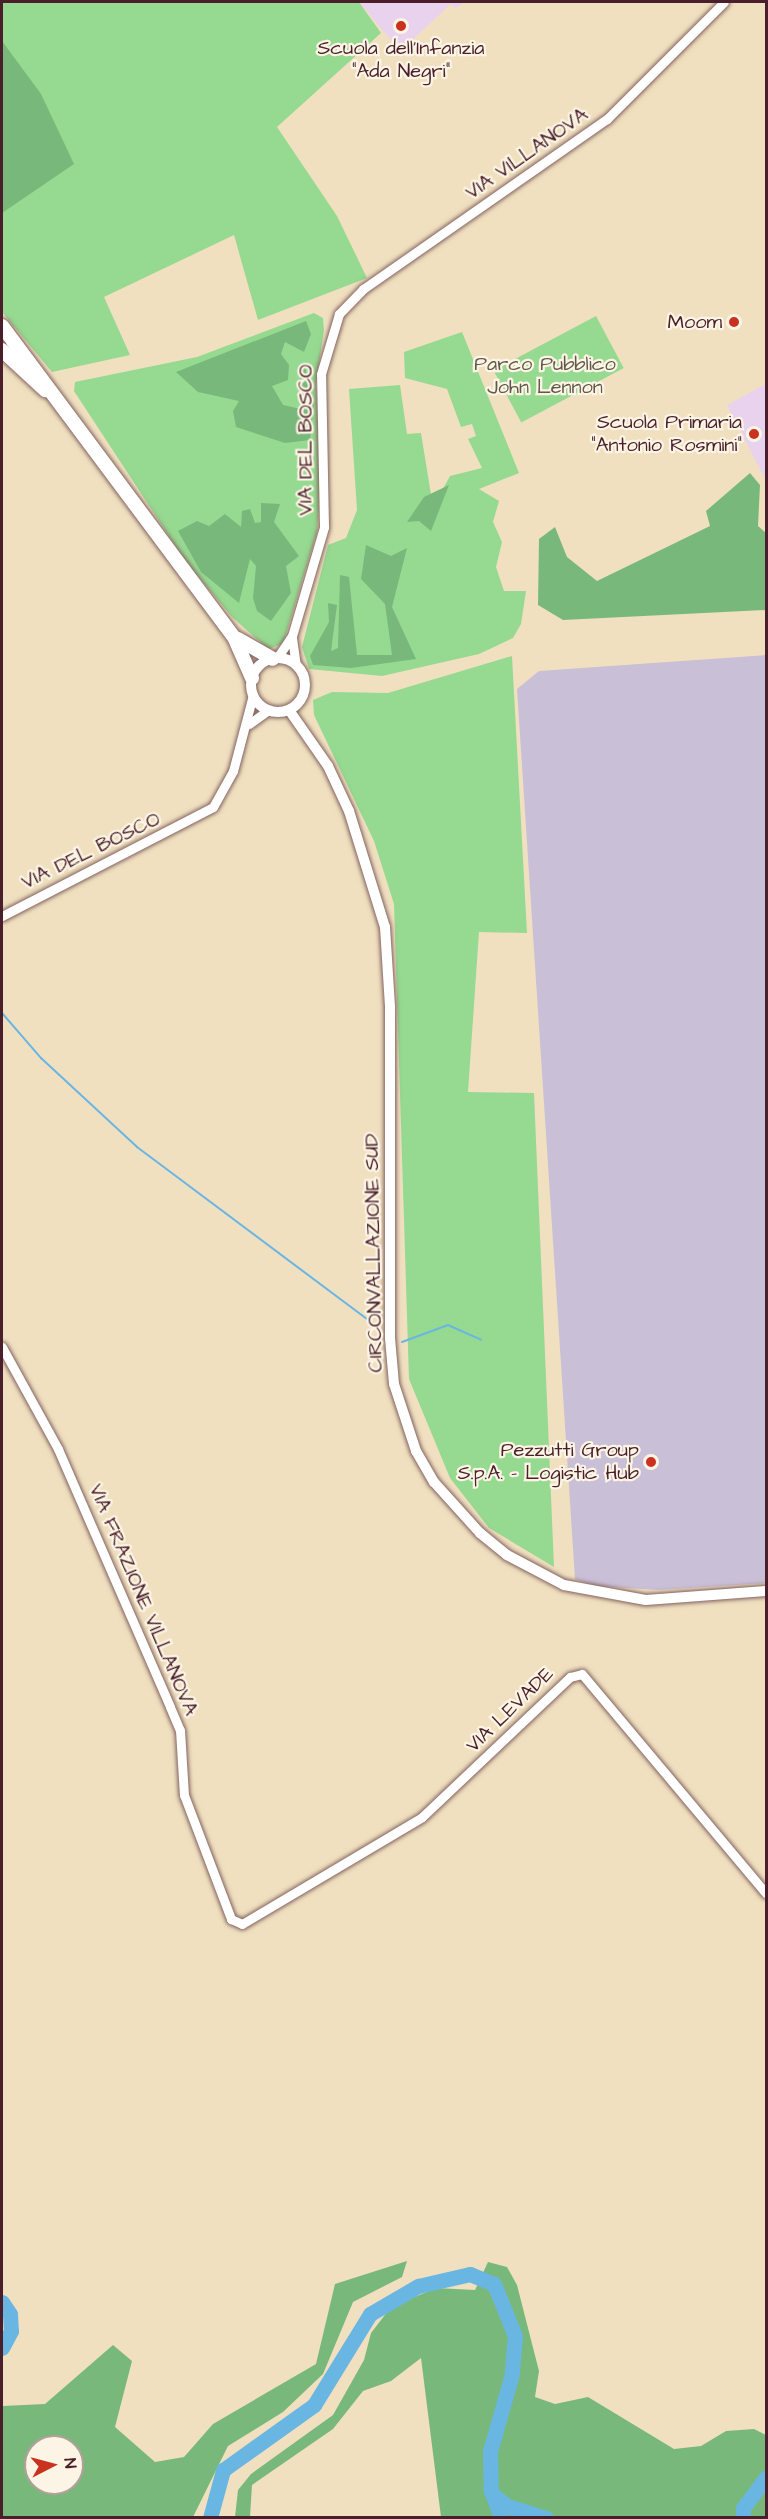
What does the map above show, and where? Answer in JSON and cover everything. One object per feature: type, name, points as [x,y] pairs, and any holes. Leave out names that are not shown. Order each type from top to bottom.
[{"type":"highway","points":[[2,326],[69,412],[234,637],[252,678]]},
{"type":"highway","points":[[2,339],[69,412]]},
{"type":"highway","points":[[2,350],[69,412]]},
{"type":"highway","points":[[234,637],[275,658]]},
{"type":"main road","points":[[275,658],[296,665],[306,684],[293,707],[268,710],[253,695],[252,678],[275,658]]},
{"type":"main road","name":"CIRCONVALLAZIONE SUD","points":[[293,707],[349,811],[385,927],[390,1007],[390,1338],[394,1384],[416,1451],[434,1482],[480,1533],[507,1556],[564,1585],[646,1600],[766,1591]]},
{"type":"street","name":"VIA VILLANOVA","points":[[339,314],[363,289],[607,119],[725,2]]},
{"type":"street","name":"VIA DEL BOSCO","points":[[292,636],[324,527],[321,374],[339,314]]},
{"type":"street","points":[[275,658],[292,636]]},
{"type":"street","points":[[292,636],[296,665]]},
{"type":"street","name":"VIA DEL BOSCO","points":[[2,916],[213,807],[229,783],[247,726],[253,695]]},
{"type":"street","points":[[247,726],[268,710]]},
{"type":"street","name":"VIA FRAZIONE VILLANOVA","points":[[2,1347],[53,1439],[171,1707],[180,1730],[184,1795],[229,1913]]},
{"type":"street","name":"VIA LEVADE","points":[[229,1913],[242,1924],[422,1816],[570,1677],[582,1674],[766,1893]]},
{"type":"shaded area","name":"Scuola dell’Infanzia \"Ada Negri\"","points":[[359,2],[464,2],[456,8],[451,4],[400,51]]},
{"type":"shaded area","name":"Scuola Primaria \"Antonio Rosmini\"","points":[[766,384],[766,481],[727,405]]},
{"type":"shaded area","points":[[766,655],[766,1583],[658,1590],[596,1586],[575,1579],[517,689],[539,671]]},
{"type":"green space","points":[[2,2],[359,2],[381,33],[277,127],[337,216],[367,278],[258,320],[234,235],[104,297],[130,355],[52,372],[2,312]]},
{"type":"green space","points":[[2,41],[41,94],[74,164],[2,213]]},
{"type":"green space","points":[[314,313],[323,318],[324,330],[316,384],[321,481],[317,532],[283,644],[268,649],[232,617],[184,559],[74,391],[75,382],[197,357]]},
{"type":"green space","name":"Parco Pubblico John Lennon","points":[[596,316],[624,368],[521,423],[494,370]]},
{"type":"green space","points":[[306,321],[311,334],[304,352],[285,342],[281,354],[289,365],[288,380],[272,386],[283,405],[301,409],[305,423],[300,374],[304,364],[314,403],[310,440],[285,443],[236,427],[233,411],[239,401],[198,392],[176,372]]},
{"type":"green space","points":[[462,332],[519,473],[479,489],[499,501],[493,522],[502,542],[496,567],[504,591],[526,591],[521,624],[513,638],[479,654],[382,676],[309,669],[302,647],[328,545],[346,538],[357,510],[349,389],[400,385],[407,434],[421,433],[433,507],[450,476],[482,468],[468,439],[476,436],[472,424],[461,427],[447,389],[405,378],[404,352]]},
{"type":"green space","points":[[750,473],[760,485],[758,526],[766,533],[766,610],[563,620],[538,605],[539,539],[555,527],[567,557],[597,581],[710,526],[706,511]]},
{"type":"green space","points":[[449,485],[431,531],[419,521],[407,522],[424,497]]},
{"type":"green space","points":[[261,503],[280,504],[274,522],[299,556],[286,566],[291,593],[271,621],[257,611],[253,598],[256,566],[250,559],[239,603],[201,572],[178,531],[197,521],[209,526],[225,514],[241,527],[242,511],[250,509],[255,523],[261,522]]},
{"type":"green space","points":[[366,545],[391,556],[407,548],[392,607],[416,659],[351,668],[313,665],[310,656],[329,622],[328,603],[337,605],[331,651],[338,648],[340,575],[349,577],[357,655],[392,655],[385,604],[361,579]]},
{"type":"green space","points":[[512,656],[527,933],[479,932],[468,1092],[534,1093],[554,1567],[489,1528],[450,1478],[409,1379],[394,904],[374,841],[314,715],[313,700],[332,692],[388,693]]},
{"type":"green space","points":[[407,2261],[402,2277],[353,2302],[323,2374],[283,2412],[228,2446],[193,2517],[2,2517],[2,2406],[45,2404],[113,2345],[132,2361],[115,2427],[155,2462],[184,2457],[213,2424],[316,2364],[335,2284]]},
{"type":"green space","points":[[488,2262],[507,2267],[517,2285],[539,2371],[535,2397],[555,2404],[588,2397],[674,2449],[701,2446],[726,2431],[754,2429],[766,2435],[766,2517],[441,2517],[421,2358],[391,2381],[363,2391],[333,2429],[252,2485],[250,2517],[235,2517],[238,2490],[251,2474],[333,2415],[364,2360],[371,2333],[391,2307],[436,2288],[475,2290]]},
{"type":"waterway","points":[[2,1013],[41,1058],[137,1147],[378,1327]]},
{"type":"waterway","points":[[402,1342],[448,1325],[481,1340]]},
{"type":"waterway","points":[[210,2518],[223,2470],[314,2405],[370,2314],[418,2286],[470,2274],[494,2284],[515,2336],[512,2374],[490,2451],[491,2490],[501,2518]]},
{"type":"waterway","points":[[2,2302],[10,2314],[11,2331],[2,2348]]},
{"type":"waterway","points":[[743,2518],[743,2508],[766,2478]]},
{"type":"waterway","points":[[493,2495],[507,2506],[546,2518]]},
{"type":"place","name":"Scuola dell’Infanzia \"Ada Negri\"","points":[[401,26]]},
{"type":"place","name":"Moom","points":[[734,322]]},
{"type":"place","name":"Scuola Primaria \"Antonio Rosmini\"","points":[[754,434]]},
{"type":"place","name":"Pezzutti Group S.p.A. - Logistic Hub","points":[[651,1462]]}]
